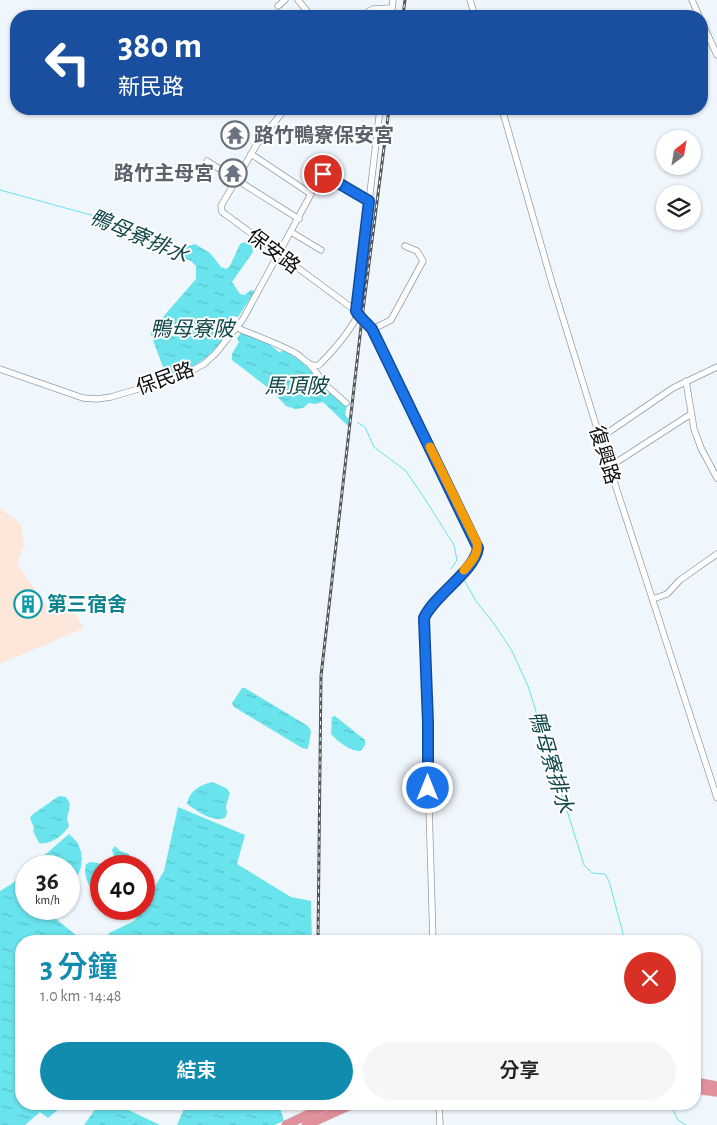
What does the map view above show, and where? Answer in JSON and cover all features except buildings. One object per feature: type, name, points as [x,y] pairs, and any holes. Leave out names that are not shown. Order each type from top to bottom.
[{"type":"highway","points":[[701,1083],[717,1086]]},
{"type":"highway","points":[[701,1090],[717,1092]]},
{"type":"highway","points":[[286,1125],[317,1110]]},
{"type":"highway","points":[[306,1125],[340,1110]]},
{"type":"street","points":[[278,6],[285,0]]},
{"type":"street","points":[[298,0],[307,10]]},
{"type":"street","points":[[371,10],[392,8],[393,0]]},
{"type":"street","points":[[708,35],[717,55]]},
{"type":"street","name":"保安路","points":[[280,115],[257,144],[221,206],[222,212],[357,313],[372,329],[478,548],[476,555],[457,580],[432,604],[424,618],[427,658],[428,782],[433,935]]},
{"type":"street","points":[[310,365],[319,365],[330,354],[352,327],[357,313],[379,115]]},
{"type":"street","name":"復興路","points":[[504,115],[552,283],[609,467],[717,798]]},
{"type":"street","name":"保民路","points":[[0,369],[83,398],[104,398],[182,376],[216,354],[237,328],[312,194],[251,154]]},
{"type":"street","points":[[207,161],[299,219]]},
{"type":"street","points":[[323,174],[369,201]]},
{"type":"street","points":[[291,232],[322,250]]},
{"type":"street","points":[[372,329],[391,320],[423,261],[417,251],[405,246]]},
{"type":"street","points":[[237,328],[296,354],[310,365],[328,387],[346,403]]},
{"type":"street","points":[[600,438],[673,388],[717,367]]},
{"type":"street","points":[[686,381],[694,429],[701,448],[717,478]]},
{"type":"street","points":[[609,467],[691,414]]},
{"type":"street","points":[[653,599],[667,594],[680,580],[717,554]]},
{"type":"street","points":[[439,1110],[440,1125]]},
{"type":"shaded area","points":[[0,508],[21,524],[24,545],[17,563],[48,609],[69,603],[84,628],[0,664]]},
{"type":"water","name":"鴨母寮陂","points":[[245,242],[252,246],[253,252],[232,282],[240,294],[245,295],[251,290],[255,291],[238,317],[233,316],[230,318],[232,330],[199,363],[173,373],[163,367],[150,332],[196,279],[196,266],[191,261],[179,256],[184,247],[195,244],[210,253],[221,267],[226,269],[230,266],[240,244]]},
{"type":"water","name":"馬頂陂","points":[[241,332],[268,343],[279,352],[285,350],[303,363],[347,406],[345,415],[350,420],[348,426],[323,402],[309,403],[303,408],[295,409],[286,406],[272,391],[232,360],[232,354],[239,342],[237,339]]},
{"type":"water","points":[[242,688],[308,726],[311,731],[308,749],[302,748],[234,707],[232,703]]},
{"type":"water","points":[[335,716],[365,740],[365,745],[361,751],[340,743],[331,734],[332,717]]},
{"type":"water","points":[[212,782],[226,788],[230,793],[225,818],[215,819],[187,804],[188,799],[196,789]]},
{"type":"water","points":[[59,796],[66,797],[70,804],[67,819],[69,826],[56,839],[47,843],[39,843],[33,831],[34,828],[30,818]]},
{"type":"water","points":[[178,807],[245,835],[237,864],[291,897],[311,901],[312,935],[108,935],[135,920],[155,920],[155,886],[164,871]]},
{"type":"water","points":[[69,834],[78,844],[81,851],[81,868],[80,870],[80,855],[45,855]]},
{"type":"water","points":[[115,846],[120,851],[129,855],[114,855],[112,850]]},
{"type":"water","points":[[90,862],[90,886],[85,870],[86,864]]},
{"type":"water","points":[[15,881],[15,920],[57,920],[76,935],[15,935],[15,1110],[58,1110],[48,1118],[40,1112],[25,1125],[0,1125],[0,891]]},
{"type":"water","points":[[95,1110],[129,1110],[160,1125],[84,1125]]},
{"type":"water","points":[[183,1110],[281,1110],[284,1121],[274,1125],[177,1125]]},
{"type":"waterway","name":"鴨母寮排水","points":[[0,190],[91,215],[120,226],[167,252],[182,253]]},
{"type":"waterway","name":"鴨母寮排水","points":[[358,423],[365,427],[374,447],[406,471],[423,496],[454,545],[457,560],[451,569]]},
{"type":"waterway","name":"鴨母寮排水","points":[[464,580],[476,601],[512,651],[528,686],[584,865],[592,873],[605,874],[609,881],[623,935]]},
{"type":"waterway","name":"鴨母寮排水","points":[[673,1110],[678,1120],[686,1125]]},
{"type":"railway","points":[[404,10],[405,0]]},
{"type":"railway","points":[[318,935],[321,676],[362,318],[388,115]]},
{"type":"railway","points":[[315,1110],[315,1125]]},
{"type":"slow traffic","points":[[430,447],[477,543],[478,551],[464,570]]},
{"type":"place","name":"路竹鴨寮保安宮","points":[[235,135]]},
{"type":"place","name":"路竹主母宮","points":[[233,173]]},
{"type":"place","name":"第三宿舍","points":[[28,604]]},
{"type":"route","points":[[323,174],[369,201],[356,311],[372,329],[449,484],[478,548],[476,555],[457,580],[432,604],[424,618],[427,658],[428,788]]}]
